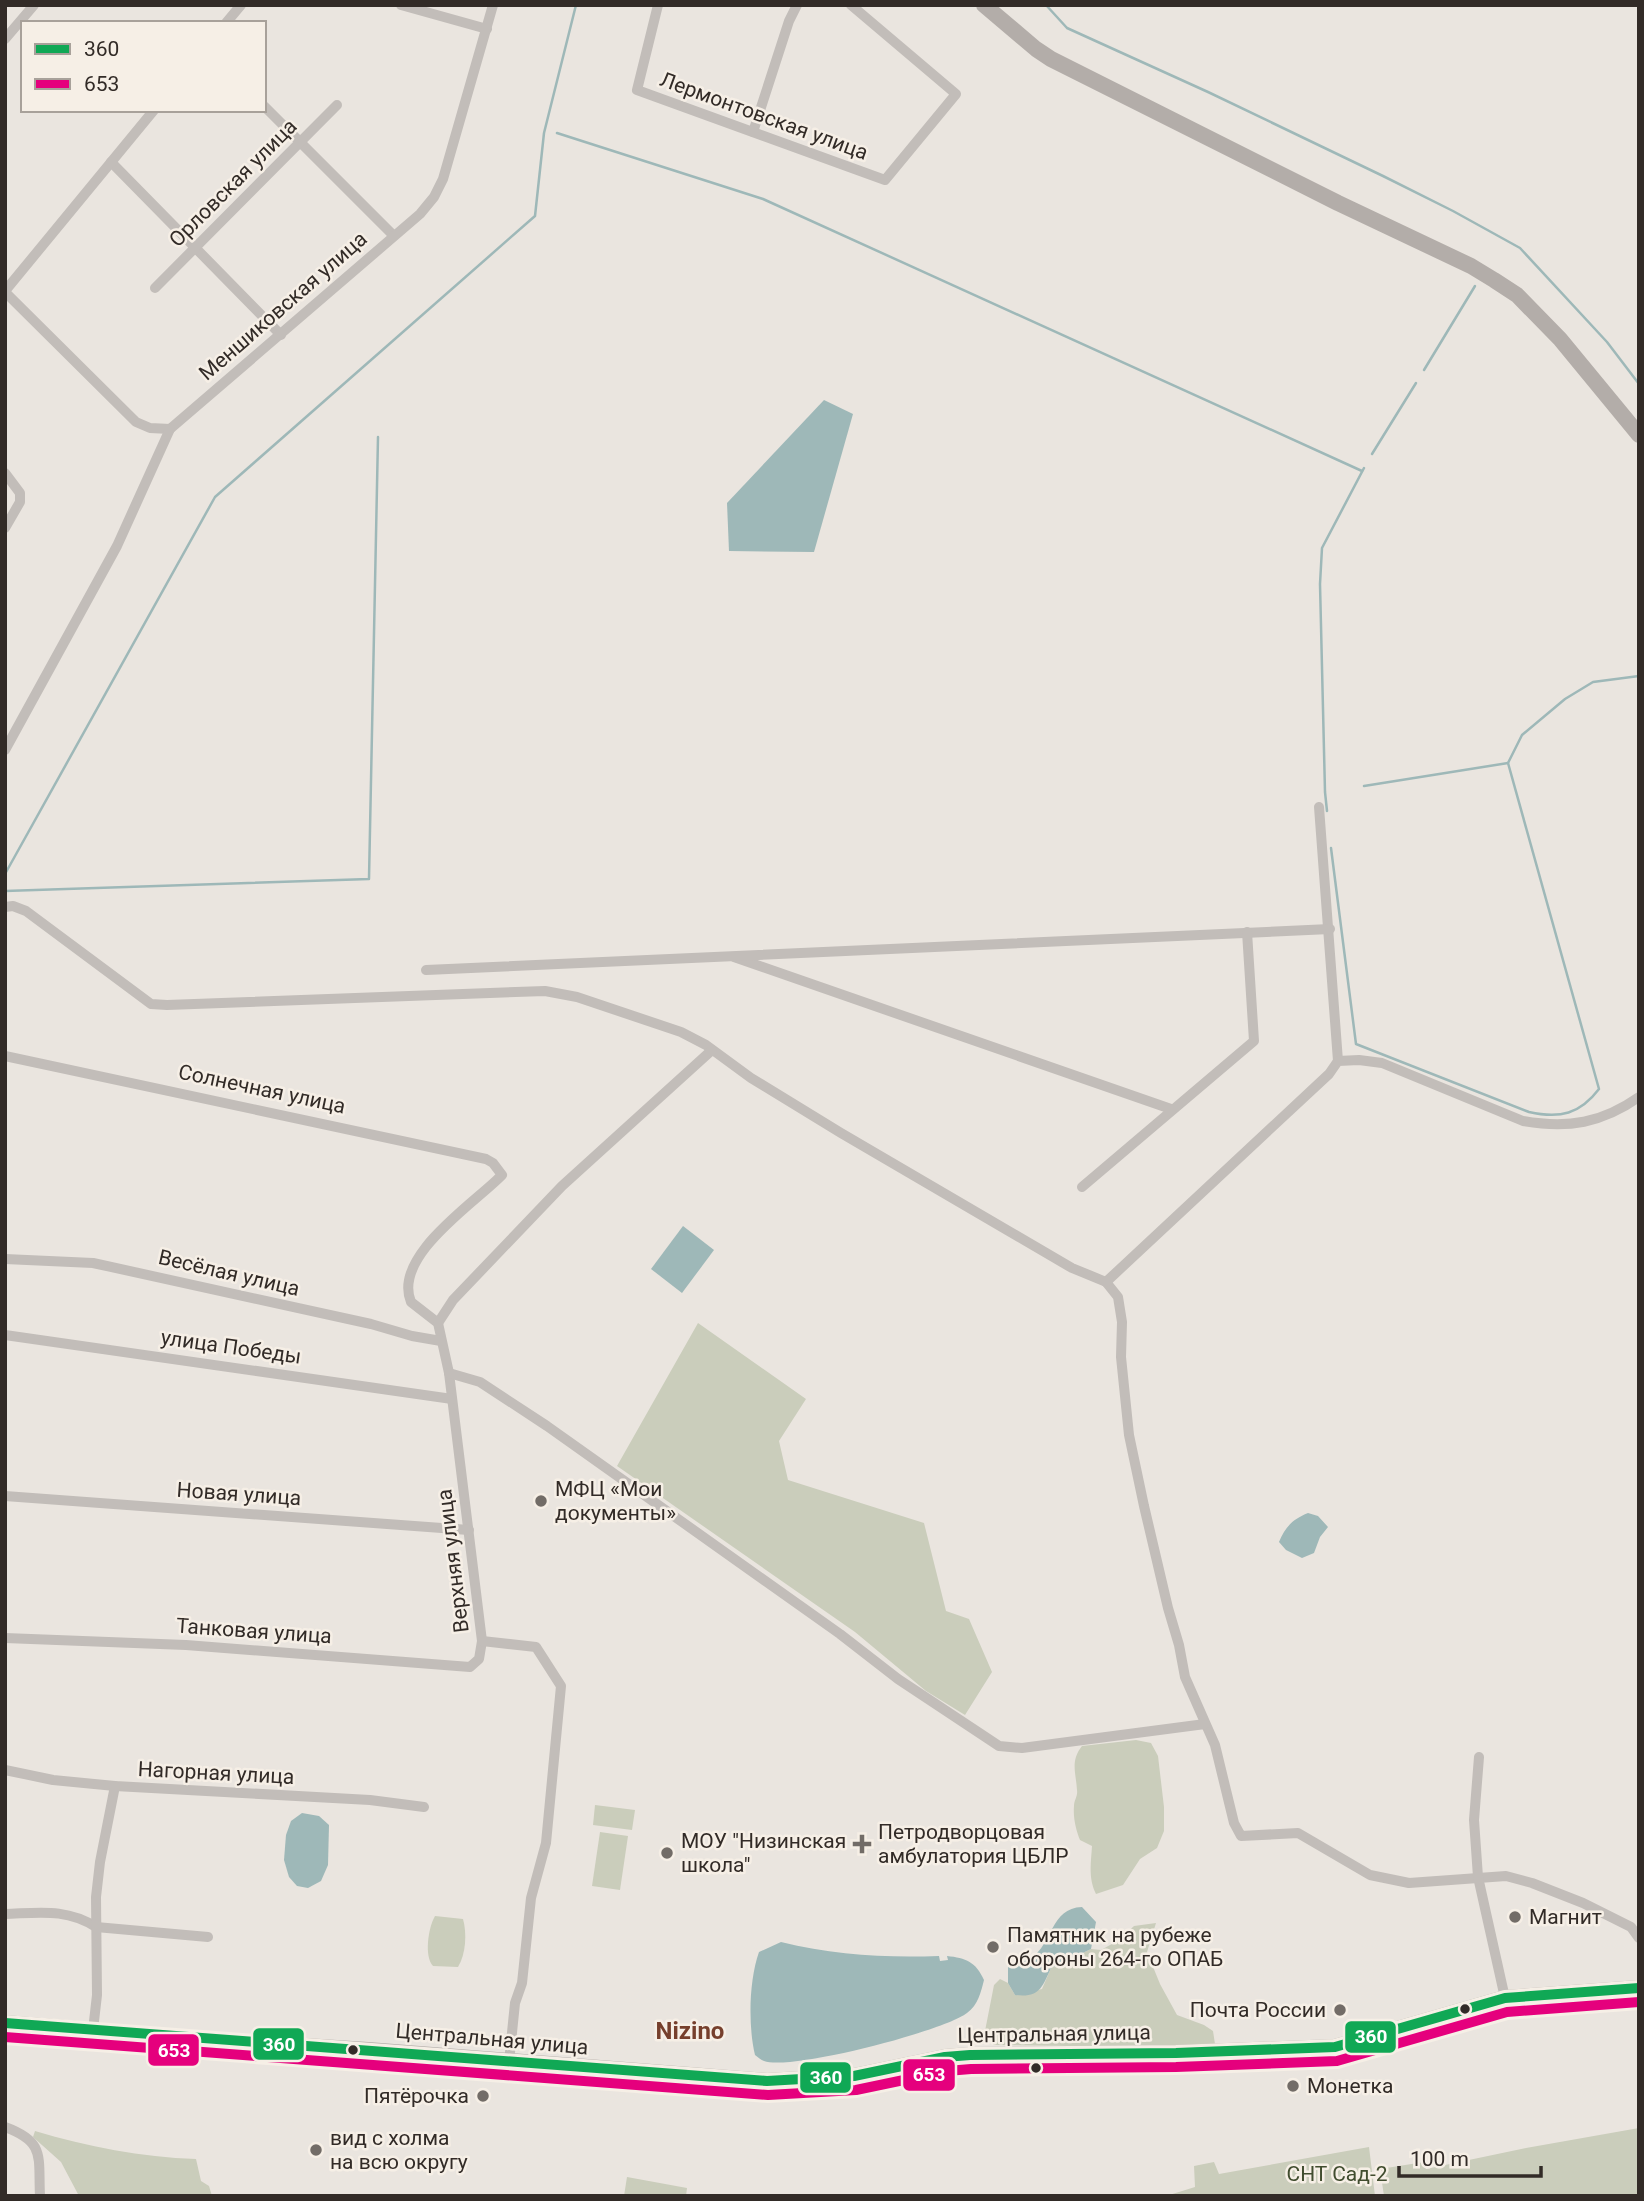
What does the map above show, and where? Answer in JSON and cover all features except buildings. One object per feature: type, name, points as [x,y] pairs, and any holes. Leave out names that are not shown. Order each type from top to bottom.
[{"type":"street","points":[[5,39],[34,5]]},
{"type":"street","points":[[228,21],[241,5]]},
{"type":"street","points":[[401,5],[487,29]]},
{"type":"street","name":"Меншиковская улица","points":[[170,429],[420,214],[434,197],[443,179],[493,5]]},
{"type":"street","name":"Лермонтовская улица","points":[[658,5],[637,90],[885,180],[956,94],[851,5]]},
{"type":"street","points":[[753,132],[789,21],[797,5]]},
{"type":"street","points":[[984,5],[1035,49],[1051,59],[1471,267],[1517,295],[1560,339],[1639,435]]},
{"type":"street","name":"Орловская улица","points":[[155,288],[337,105]]},
{"type":"street","points":[[266,108],[394,235]]},
{"type":"street","points":[[5,750],[117,546],[170,429],[150,428],[136,422],[5,291],[152,112]]},
{"type":"street","points":[[111,162],[281,335]]},
{"type":"street","points":[[5,473],[20,494],[20,502],[5,528]]},
{"type":"street","points":[[1106,1282],[1329,1074],[1338,1061],[1319,807]]},
{"type":"street","points":[[5,907],[13,906],[26,911],[151,1004],[545,991],[577,997],[681,1032],[875,1153],[1072,1268],[1106,1282],[1118,1297],[1129,1435],[1168,1608],[1180,1645],[1185,1677],[1215,1745],[1234,1823],[1241,1836],[1298,1833],[1370,1875],[1409,1883],[1478,1875],[1506,1877],[1532,1883],[1583,1903],[1631,1927],[1639,1938]]},
{"type":"street","points":[[426,970],[1330,929]]},
{"type":"street","points":[[1082,1187],[1254,1041],[1247,932]]},
{"type":"street","points":[[726,955],[1171,1109]]},
{"type":"street","points":[[438,1323],[453,1300],[562,1186],[712,1050]]},
{"type":"street","name":"Солнечная улица","points":[[5,1056],[486,1158],[494,1163],[502,1175],[484,1194],[433,1236],[412,1268],[408,1288],[411,1302],[438,1323]]},
{"type":"street","points":[[1338,1061],[1382,1063],[1523,1121],[1547,1125],[1586,1123],[1623,1108],[1639,1097]]},
{"type":"street","name":"Весёлая улица","points":[[5,1259],[93,1263],[441,1341]]},
{"type":"street","name":"Верхняя улица","points":[[438,1323],[449,1373],[482,1641],[536,1647],[561,1686],[546,1843],[531,1899],[522,1983],[515,2003],[509,2062]]},
{"type":"street","name":"улица Победы","points":[[5,1335],[452,1399]]},
{"type":"street","points":[[449,1373],[480,1382],[547,1426],[785,1594],[898,1679],[999,1746],[1022,1748],[1205,1724]]},
{"type":"street","name":"Новая улица","points":[[5,1496],[469,1530]]},
{"type":"street","name":"Танковая улица","points":[[5,1638],[186,1645],[470,1667],[479,1659],[482,1641]]},
{"type":"street","points":[[1479,1756],[1474,1820],[1478,1875],[1505,1998]]},
{"type":"street","name":"Нагорная улица","points":[[5,1770],[53,1780],[115,1786],[370,1800],[424,1807]]},
{"type":"street","points":[[93,2030],[97,1995],[96,1927],[100,1862],[115,1786]]},
{"type":"street","points":[[5,1914],[60,1913],[81,1918],[96,1927],[208,1937]]},
{"type":"street","name":"Центральная улица","points":[[5,2023],[768,2081],[854,2076],[945,2057],[970,2055],[1335,2047],[1505,1998],[1639,1988]]},
{"type":"street","points":[[5,2127],[24,2134],[33,2141],[38,2153],[40,2196]]},
{"type":"green space","points":[[698,1323],[806,1399],[779,1441],[788,1480],[924,1523],[946,1611],[969,1619],[992,1672],[965,1715],[926,1691],[855,1632],[617,1466]]},
{"type":"green space","points":[[1136,1740],[1151,1743],[1158,1756],[1164,1831],[1157,1848],[1140,1859],[1123,1885],[1096,1894],[1091,1876],[1092,1846],[1080,1840],[1074,1819],[1077,1792],[1076,1757],[1082,1746]]},
{"type":"green space","points":[[595,1805],[635,1810],[632,1830],[593,1825]]},
{"type":"green space","points":[[600,1832],[628,1836],[620,1890],[592,1886]]},
{"type":"green space","points":[[435,1916],[463,1919],[465,1943],[458,1967],[433,1966],[430,1962],[428,1942]]},
{"type":"green space","points":[[1156,1923],[1147,1952],[1160,1984],[1177,2015],[1213,2031],[1215,2044],[1207,2048],[994,2045],[986,2037],[994,1985],[1000,1979],[1008,1983],[1015,1995],[1042,1989],[1051,1968],[1091,1949],[1101,1950],[1119,1940],[1134,1926]]},
{"type":"green space","points":[[1639,2128],[1639,2196],[1384,2196],[1380,2169],[1424,2162],[1426,2169]]},
{"type":"green space","points":[[35,2131],[115,2150],[196,2159],[201,2181],[209,2186],[212,2196],[79,2196],[61,2162],[33,2137]]},
{"type":"green space","name":"СНТ Сад-2","points":[[1369,2147],[1375,2196],[1166,2196],[1195,2187],[1194,2166],[1214,2162],[1219,2174]]},
{"type":"green space","points":[[627,2177],[687,2188],[686,2196],[624,2196]]},
{"type":"water","points":[[824,400],[853,414],[814,552],[729,551],[727,503]]},
{"type":"water","points":[[683,1226],[714,1250],[682,1293],[651,1269]]},
{"type":"water","points":[[1308,1513],[1318,1516],[1328,1527],[1320,1537],[1314,1553],[1302,1558],[1286,1550],[1279,1542],[1290,1524]]},
{"type":"water","points":[[302,1813],[319,1816],[329,1825],[328,1865],[321,1881],[308,1888],[297,1886],[289,1877],[284,1860],[286,1835],[291,1821]]},
{"type":"water","points":[[1082,1907],[1096,1922],[1091,1949],[1051,1968],[1042,1986],[1035,1993],[1015,1995],[1008,1983],[1008,1965],[1031,1958],[1044,1944],[1064,1913]]},
{"type":"water","points":[[781,1942],[860,1955],[939,1956],[940,1961],[948,1960],[947,1956],[954,1957],[974,1965],[984,1980],[971,2010],[953,2021],[929,2030],[834,2055],[780,2063],[764,2061],[755,2055],[751,2031],[753,1976],[759,1952]]},
{"type":"waterway","points":[[5,874],[215,497],[535,216],[544,133],[576,5]]},
{"type":"waterway","points":[[1046,5],[1067,28],[1383,176],[1520,248],[1607,342],[1639,384]]},
{"type":"waterway","points":[[557,133],[763,199],[1362,471]]},
{"type":"waterway","points":[[1424,370],[1475,286]]},
{"type":"waterway","points":[[1372,454],[1416,383]]},
{"type":"waterway","points":[[5,891],[369,879],[378,437]]},
{"type":"waterway","points":[[1327,811],[1320,584],[1322,548],[1364,468]]},
{"type":"waterway","points":[[1331,848],[1356,1044],[1529,1112],[1550,1115],[1577,1109],[1599,1089],[1508,763],[1522,735],[1565,699],[1593,682],[1639,676]]},
{"type":"waterway","points":[[1364,786],[1508,763]]},
{"type":"transit line","name":"360","points":[[5,2023],[767,2081],[854,2076],[945,2057],[970,2055],[1176,2053],[1335,2047],[1505,1998],[1639,1988]]},
{"type":"transit line","name":"653","points":[[5,2037],[768,2095],[856,2090],[947,2071],[971,2069],[1176,2067],[1337,2061],[1507,2012],[1639,2002]]},
{"type":"place","name":"МФЦ «Мои документы»","points":[[541,1501]]},
{"type":"place","name":"Петродворцовая амбулатория ЦБЛР","points":[[862,1844]]},
{"type":"place","name":"МОУ \"Низинская школа\"","points":[[667,1853]]},
{"type":"place","name":"Магнит","points":[[1515,1917]]},
{"type":"place","name":"Памятник на рубеже обороны 264-го ОПАБ","points":[[993,1947]]},
{"type":"place","name":"Почта России","points":[[1340,2010]]},
{"type":"place","name":"Монетка","points":[[1293,2086]]},
{"type":"place","name":"Пятёрочка","points":[[483,2096]]},
{"type":"place","name":"вид с холма на всю округу","points":[[316,2150]]},
{"type":"district","name":"Nizino","points":[[690,2031]]}]
